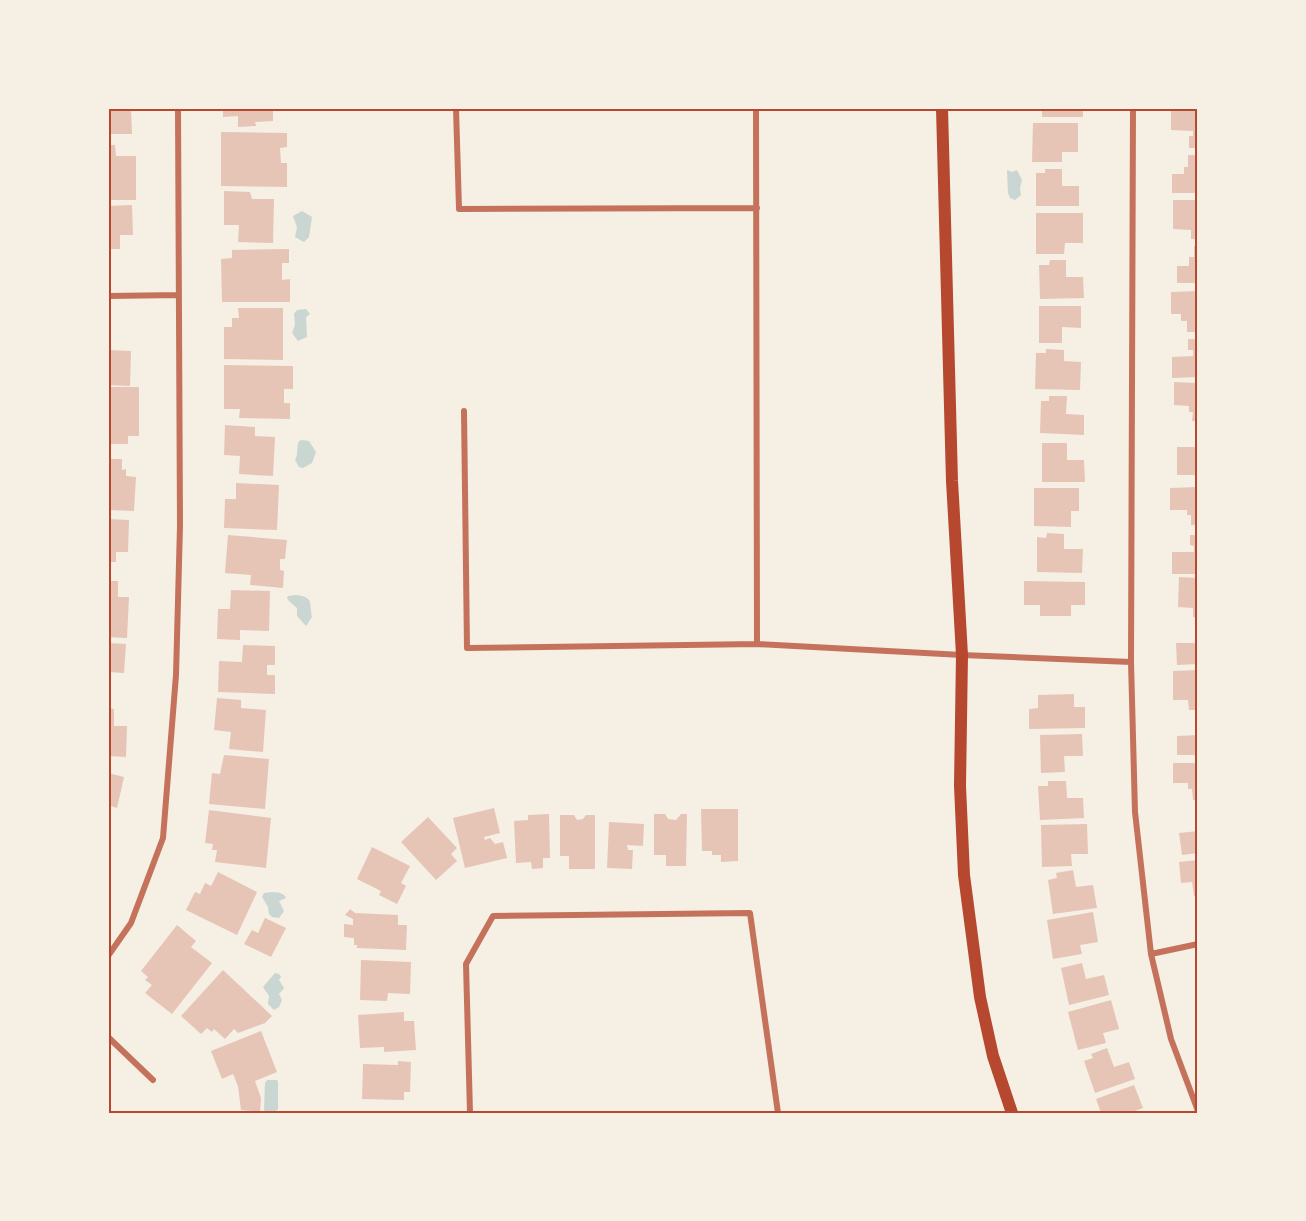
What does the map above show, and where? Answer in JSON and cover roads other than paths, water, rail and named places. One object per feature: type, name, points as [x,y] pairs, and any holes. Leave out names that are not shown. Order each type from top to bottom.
[{"type":"main road","points":[[942,108],[952,481],[963,656],[960,786],[965,886],[980,997],[993,1056],[1012,1113]]},
{"type":"street","points":[[108,956],[131,923],[163,838],[176,675],[180,526],[178,108]]},
{"type":"street","points":[[456,108],[459,209],[757,208]]},
{"type":"street","points":[[756,108],[757,644]]},
{"type":"street","points":[[1133,108],[1131,662],[1135,812],[1151,954],[1171,1039],[1198,1111]]},
{"type":"street","points":[[108,296],[179,295]]},
{"type":"street","points":[[464,411],[466,648],[757,644],[963,656],[1131,662]]},
{"type":"street","points":[[471,1113],[466,964],[493,916],[750,913],[778,1113]]},
{"type":"street","points":[[1151,954],[1198,944]]},
{"type":"street","points":[[108,1037],[153,1080]]}]
